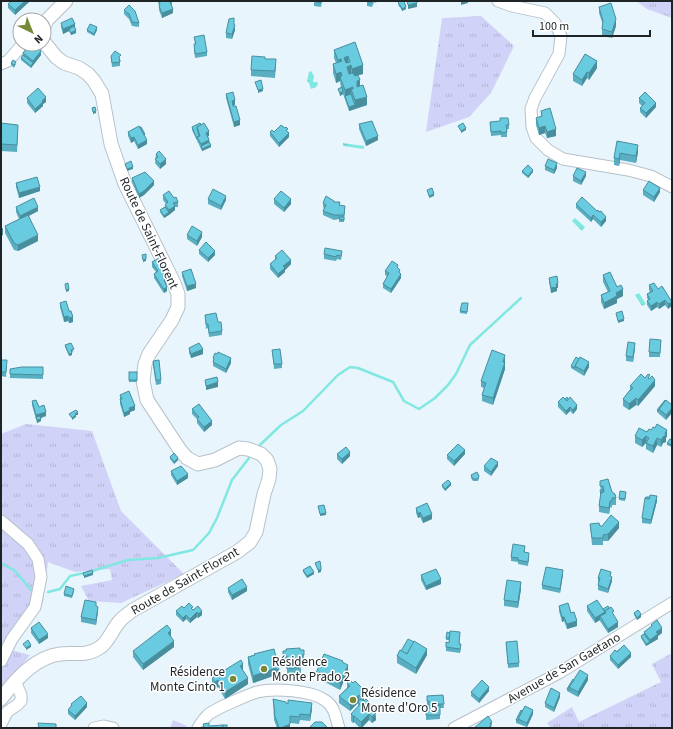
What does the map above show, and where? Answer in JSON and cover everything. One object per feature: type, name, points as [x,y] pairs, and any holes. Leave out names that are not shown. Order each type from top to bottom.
[{"type":"main road","points":[[52,15],[66,1]]},
{"type":"main road","name":"Route de Saint-Florent","points":[[1,699],[15,681],[31,666],[60,654],[91,652],[100,647],[119,622],[133,610],[237,552],[250,542],[256,532],[270,469],[267,460],[261,454],[248,449],[239,448],[215,460],[198,464],[187,458],[147,400],[143,381],[144,364],[172,320],[178,307],[178,294],[125,184],[111,144],[102,94],[88,74],[79,68],[64,63],[52,52]]},
{"type":"street","points":[[498,1],[512,6],[545,13],[555,23],[561,36],[559,54],[535,98],[531,109],[532,127],[536,138],[548,150],[563,159],[636,172],[651,176],[672,186]]},
{"type":"street","points":[[1,64],[8,61],[16,52]]},
{"type":"street","points":[[1,521],[28,544],[38,559],[41,577],[35,607],[12,639],[1,661]]},
{"type":"street","name":"Avenue de San Gaetano","points":[[454,728],[559,673],[672,604]]},
{"type":"street","points":[[1,724],[7,712],[18,705],[21,701],[21,695],[15,681]]},
{"type":"street","points":[[198,728],[210,713],[256,693],[268,690],[285,690],[308,693],[327,701],[334,711],[339,728]]},
{"type":"street","points":[[94,728],[104,726],[113,728]]},
{"type":"green space","points":[[636,1],[672,1],[672,18],[647,9]]},
{"type":"green space","points":[[481,16],[514,46],[491,93],[469,117],[426,132],[442,18]]},
{"type":"green space","points":[[26,424],[92,431],[121,511],[184,574],[121,603],[89,601],[81,586],[112,580],[110,569],[75,572],[48,562],[43,602],[25,624],[11,650],[30,655],[1,692],[1,434]]},
{"type":"green space","points":[[672,653],[672,728],[551,728],[547,723],[572,707],[579,722],[661,682],[652,664]]},
{"type":"green space","points":[[173,720],[187,726],[187,728],[170,728]]},
{"type":"water","points":[[311,71],[314,76],[313,82],[317,82],[318,84],[316,87],[311,89],[307,81],[309,72]]},
{"type":"water","points":[[343,143],[364,146],[364,149],[343,146]]},
{"type":"water","points":[[575,218],[585,227],[582,231],[572,221]]},
{"type":"water","points":[[639,293],[646,304],[642,306],[635,295]]},
{"type":"building","points":[[11,1],[25,1],[15,10],[8,4]]},
{"type":"building","points":[[159,1],[172,1],[170,2],[173,9],[162,13],[159,6]]},
{"type":"building","points":[[398,1],[404,1],[406,7],[402,9]]},
{"type":"building","points":[[407,1],[417,1],[417,3],[408,5]]},
{"type":"building","points":[[611,3],[616,19],[612,32],[602,29],[603,21],[599,7]]},
{"type":"building","points":[[129,5],[135,11],[139,23],[132,22],[129,14],[124,10]]},
{"type":"building","points":[[72,18],[75,24],[63,29],[61,23]]},
{"type":"building","points":[[234,18],[235,25],[232,34],[226,33],[229,19]]},
{"type":"building","points":[[90,24],[97,27],[94,34],[87,30]]},
{"type":"building","points":[[74,26],[76,30],[71,33],[69,29]]},
{"type":"building","points":[[204,35],[207,52],[195,54],[194,44],[196,44],[194,37]]},
{"type":"building","points":[[355,42],[363,65],[352,69],[351,65],[347,67],[349,74],[353,73],[355,76],[358,75],[360,80],[357,81],[357,87],[363,85],[367,97],[355,100],[351,89],[353,89],[353,87],[345,90],[340,77],[342,76],[341,72],[336,74],[333,64],[342,61],[341,59],[338,60],[334,50]],"holes":[[[348,56],[350,62],[346,63],[344,58]]]},
{"type":"building","points":[[115,51],[121,55],[119,57],[120,62],[112,63],[111,56]]},
{"type":"building","points":[[24,52],[40,52],[33,61],[23,53]]},
{"type":"building","points":[[585,54],[597,61],[582,80],[573,74]]},
{"type":"building","points":[[23,55],[33,63],[31,66],[21,58]]},
{"type":"building","points":[[252,56],[265,57],[265,59],[276,59],[275,71],[251,70]]},
{"type":"building","points":[[13,60],[16,62],[14,65],[11,63]]},
{"type":"building","points":[[261,80],[263,89],[258,90],[255,82]]},
{"type":"building","points":[[342,87],[343,92],[340,93],[338,89]]},
{"type":"building","points":[[38,88],[46,97],[35,109],[27,98]]},
{"type":"building","points":[[233,92],[235,100],[232,101],[233,106],[236,106],[240,120],[234,122],[226,94]]},
{"type":"building","points":[[645,92],[656,103],[646,113],[640,108],[645,103],[639,98]]},
{"type":"building","points":[[351,94],[355,105],[349,107],[345,96]]},
{"type":"building","points":[[95,107],[96,111],[93,112],[92,108]]},
{"type":"building","points":[[550,108],[556,129],[547,132],[545,126],[539,128],[536,118],[542,116],[541,111]]},
{"type":"building","points":[[500,118],[508,118],[509,125],[506,125],[507,132],[491,132],[490,122],[500,121]]},
{"type":"building","points":[[372,121],[378,136],[366,141],[359,124]]},
{"type":"building","points":[[1,123],[18,125],[17,145],[1,144]]},
{"type":"building","points":[[200,123],[201,125],[197,127],[199,136],[197,139],[192,127]]},
{"type":"building","points":[[204,123],[209,131],[206,133],[209,140],[201,144],[197,137],[200,136],[197,127]]},
{"type":"building","points":[[463,123],[466,128],[461,131],[458,126]]},
{"type":"building","points":[[281,125],[288,129],[286,130],[289,133],[279,143],[270,132],[272,130],[274,132]]},
{"type":"building","points":[[139,126],[147,140],[138,145],[134,137],[131,138],[128,132]]},
{"type":"building","points":[[617,141],[638,145],[636,156],[620,153],[619,159],[614,158]]},
{"type":"building","points":[[209,142],[211,145],[202,149],[201,146]]},
{"type":"building","points":[[159,151],[166,159],[160,164],[155,159],[158,157],[156,154]]},
{"type":"building","points":[[548,159],[557,163],[554,170],[545,166]]},
{"type":"building","points":[[131,161],[133,167],[127,169],[125,164]]},
{"type":"building","points":[[528,165],[533,170],[528,176],[522,171]]},
{"type":"building","points":[[577,168],[586,172],[581,181],[573,176]]},
{"type":"building","points":[[145,172],[154,181],[139,194],[132,178]]},
{"type":"building","points":[[37,177],[40,187],[19,193],[16,183]]},
{"type":"building","points":[[649,181],[660,188],[654,197],[643,190]]},
{"type":"building","points":[[432,188],[434,194],[429,196],[427,190]]},
{"type":"building","points":[[213,189],[226,196],[221,206],[208,199]]},
{"type":"building","points":[[169,191],[174,198],[176,197],[178,202],[173,203],[175,206],[169,210],[165,205],[168,202],[163,195]]},
{"type":"building","points":[[281,191],[291,199],[284,208],[274,199]]},
{"type":"building","points":[[326,196],[334,202],[340,202],[339,205],[345,206],[344,215],[334,215],[323,211],[326,205],[323,203]]},
{"type":"building","points":[[582,197],[597,211],[601,211],[606,217],[601,222],[593,215],[591,218],[576,204]]},
{"type":"building","points":[[34,198],[38,207],[20,216],[16,207]]},
{"type":"building","points":[[165,207],[169,212],[164,216],[160,210]]},
{"type":"building","points":[[28,215],[38,235],[18,245],[14,243],[5,226]]},
{"type":"building","points":[[339,217],[344,217],[344,220],[339,219]]},
{"type":"building","points":[[192,226],[202,232],[197,241],[187,235]]},
{"type":"building","points":[[206,242],[215,251],[208,258],[199,250]]},
{"type":"building","points":[[325,248],[342,251],[341,256],[337,255],[336,257],[324,254]]},
{"type":"building","points":[[282,250],[291,260],[283,266],[285,268],[278,274],[270,264],[277,258],[275,256]]},
{"type":"building","points":[[146,254],[146,259],[143,260],[142,255]]},
{"type":"building","points":[[159,258],[164,269],[162,270],[167,278],[164,280],[167,287],[164,289],[154,274],[158,271],[152,262]]},
{"type":"building","points":[[392,261],[398,265],[397,267],[401,274],[391,289],[383,284],[389,273],[385,271]]},
{"type":"building","points":[[191,269],[196,284],[187,286],[182,272]]},
{"type":"building","points":[[610,272],[617,287],[621,285],[623,289],[616,293],[617,296],[604,303],[601,295],[610,291],[603,275]]},
{"type":"building","points":[[557,276],[557,287],[551,288],[549,278]]},
{"type":"building","points":[[68,283],[69,289],[66,290],[65,284]]},
{"type":"building","points":[[654,283],[658,289],[662,286],[672,302],[668,304],[665,300],[659,304],[657,302],[651,306],[647,301],[650,299],[647,294],[653,291],[649,285]]},
{"type":"building","points":[[66,301],[69,311],[71,311],[73,317],[64,317],[60,303]]},
{"type":"building","points":[[462,303],[468,303],[467,312],[460,311]]},
{"type":"building","points":[[622,311],[624,319],[618,321],[616,313]]},
{"type":"building","points":[[216,313],[218,322],[221,322],[222,331],[209,333],[205,315]]},
{"type":"building","points":[[650,339],[661,340],[660,353],[649,352]]},
{"type":"building","points":[[628,342],[635,343],[633,357],[626,356]]},
{"type":"building","points":[[71,343],[74,349],[71,350],[72,353],[69,354],[65,345]]},
{"type":"building","points":[[199,343],[203,349],[191,354],[189,348]]},
{"type":"building","points":[[280,349],[282,364],[274,364],[272,350]]},
{"type":"building","points":[[492,350],[505,355],[503,362],[505,362],[493,398],[482,395],[486,383],[481,381]]},
{"type":"building","points":[[218,352],[231,358],[226,369],[213,362],[215,353],[217,354]]},
{"type":"building","points":[[576,357],[579,359],[575,368],[571,366]]},
{"type":"building","points":[[580,357],[589,362],[584,371],[575,366]]},
{"type":"building","points":[[1,360],[7,360],[6,372],[1,372]]},
{"type":"building","points":[[159,360],[161,380],[156,380],[153,361]]},
{"type":"building","points":[[22,367],[43,367],[43,375],[10,374],[10,369]]},
{"type":"building","points":[[129,372],[137,372],[137,380],[129,380]]},
{"type":"building","points":[[641,374],[645,378],[648,374],[650,375],[648,378],[649,379],[652,376],[655,380],[638,400],[636,398],[629,404],[623,399],[633,388],[630,386]]},
{"type":"building","points":[[217,377],[218,382],[206,386],[205,380]]},
{"type":"building","points":[[129,391],[135,406],[129,408],[130,410],[124,413],[120,395]]},
{"type":"building","points":[[563,397],[567,401],[570,397],[577,405],[573,410],[570,407],[566,411],[558,402]]},
{"type":"building","points":[[36,400],[39,407],[44,405],[46,412],[36,415],[32,401]]},
{"type":"building","points":[[665,400],[666,401],[659,411],[657,410]]},
{"type":"building","points":[[666,400],[672,405],[672,408],[666,415],[659,409]]},
{"type":"building","points":[[199,404],[212,421],[204,427],[197,419],[199,417],[192,409]]},
{"type":"building","points":[[76,410],[78,412],[72,418],[69,414]]},
{"type":"building","points":[[40,416],[41,419],[37,420],[36,417]]},
{"type":"building","points":[[657,424],[667,430],[665,433],[666,435],[661,440],[657,438],[653,446],[646,443],[649,438],[646,436],[642,440],[635,436],[639,428],[647,432],[653,427],[655,428]]},
{"type":"building","points":[[670,439],[672,440],[672,445],[667,443]]},
{"type":"building","points":[[458,444],[465,450],[454,461],[447,455]]},
{"type":"building","points":[[346,447],[350,452],[342,459],[337,454]]},
{"type":"building","points":[[174,453],[178,458],[174,462],[170,457]]},
{"type":"building","points":[[491,458],[498,462],[491,472],[484,466]]},
{"type":"building","points":[[181,466],[188,474],[177,481],[171,471]]},
{"type":"building","points":[[477,472],[479,476],[478,479],[473,479],[471,475]]},
{"type":"building","points":[[608,479],[612,492],[615,494],[616,498],[612,498],[609,508],[599,506],[601,492],[604,492],[603,486],[600,486],[600,481]]},
{"type":"building","points":[[448,480],[451,483],[445,489],[442,485]]},
{"type":"building","points":[[620,491],[626,492],[625,499],[619,498]]},
{"type":"building","points":[[650,495],[657,496],[651,520],[642,518],[645,498],[649,499]]},
{"type":"building","points":[[427,503],[432,514],[423,518],[420,512],[418,514],[416,508]]},
{"type":"building","points":[[324,505],[326,513],[320,514],[318,506]]},
{"type":"building","points":[[611,515],[619,522],[608,534],[603,535],[603,538],[592,538],[590,524],[599,523],[600,526],[602,526]]},
{"type":"building","points":[[513,544],[525,546],[524,552],[529,553],[528,562],[511,557]]},
{"type":"building","points":[[320,561],[321,570],[318,570],[315,563]]},
{"type":"building","points":[[310,566],[314,572],[307,576],[303,570]]},
{"type":"building","points":[[546,567],[563,570],[560,589],[542,585]]},
{"type":"building","points":[[436,569],[441,579],[426,586],[421,575]]},
{"type":"building","points":[[601,569],[611,572],[610,576],[612,577],[608,589],[598,585],[600,578],[598,578]]},
{"type":"building","points":[[92,570],[93,573],[84,576],[83,573]]},
{"type":"building","points":[[242,579],[247,587],[232,595],[228,588]]},
{"type":"building","points":[[507,580],[521,582],[518,602],[504,600]]},
{"type":"building","points":[[66,586],[74,589],[72,596],[64,594]]},
{"type":"building","points":[[85,600],[96,602],[96,606],[98,607],[96,620],[81,617]]},
{"type":"building","points":[[597,600],[605,612],[595,618],[587,606]]},
{"type":"building","points":[[189,603],[193,607],[191,608],[193,610],[198,606],[202,611],[198,614],[197,612],[190,619],[186,615],[183,618],[176,611],[182,606],[184,608]]},
{"type":"building","points":[[568,603],[571,613],[574,612],[577,621],[567,624],[564,617],[562,617],[559,606]]},
{"type":"building","points":[[608,606],[609,608],[605,611],[603,609]]},
{"type":"building","points":[[611,607],[614,611],[612,612],[618,622],[608,629],[600,616],[606,613],[605,611]]},
{"type":"building","points":[[638,610],[641,614],[637,618],[634,613]]},
{"type":"building","points":[[657,620],[662,628],[656,632],[658,634],[650,640],[644,632]]},
{"type":"building","points":[[39,622],[48,634],[39,640],[31,628]]},
{"type":"building","points":[[167,625],[171,630],[168,633],[174,641],[143,664],[133,651]]},
{"type":"building","points":[[450,631],[460,632],[460,649],[446,647],[446,642],[449,643]]},
{"type":"building","points":[[447,632],[450,633],[449,638],[446,638]]},
{"type":"building","points":[[644,634],[650,642],[646,644],[641,636]]},
{"type":"building","points":[[408,639],[414,642],[407,654],[401,651]]},
{"type":"building","points":[[28,640],[31,645],[26,648],[23,644]]},
{"type":"building","points":[[414,641],[427,649],[416,668],[397,656],[400,650],[407,654]]},
{"type":"building","points":[[517,641],[519,663],[508,664],[506,642]]},
{"type":"building","points":[[624,645],[631,653],[618,665],[610,656],[615,650],[617,652]]},
{"type":"building","points":[[300,648],[300,650],[304,650],[304,655],[301,655],[301,667],[287,669],[287,656],[283,656],[283,651],[286,651],[286,649]]},
{"type":"building","name":"Résidence Monte Prado 2","points":[[274,649],[279,669],[276,670],[276,668],[253,676],[248,657]]},
{"type":"building","points":[[324,654],[343,661],[342,662],[348,665],[340,683],[319,672],[319,674],[316,673]]},
{"type":"building","points":[[241,660],[243,664],[240,666],[248,678],[225,692],[218,680],[215,682],[212,678]]},
{"type":"building","points":[[580,670],[588,675],[578,692],[569,687]]},
{"type":"building","points":[[573,679],[574,680],[569,687],[569,690],[567,689]]},
{"type":"building","points":[[350,680],[353,683],[355,681],[364,690],[362,692],[364,694],[361,697],[359,695],[350,705],[339,696],[350,686],[347,683]]},
{"type":"building","points":[[482,680],[489,687],[479,699],[471,692]]},
{"type":"building","points":[[551,688],[560,693],[554,708],[545,703]]},
{"type":"building","points":[[443,695],[444,704],[438,704],[438,706],[440,705],[440,715],[426,715],[426,709],[429,709],[429,701],[427,701],[427,696]]},
{"type":"building","points":[[81,696],[87,703],[75,716],[68,710],[72,705],[71,704]]},
{"type":"building","points":[[273,699],[286,702],[288,704],[288,700],[312,703],[310,715],[300,714],[299,717],[290,716],[290,724],[279,728],[274,713]]},
{"type":"building","points":[[361,699],[364,701],[366,699],[375,709],[373,711],[376,713],[372,717],[369,714],[361,722],[351,714],[360,704],[358,702]]},
{"type":"building","points":[[525,706],[533,710],[527,723],[518,719]]},
{"type":"building","points":[[521,710],[522,711],[518,721],[516,720]]},
{"type":"building","points":[[488,716],[492,722],[490,723],[491,726],[488,728],[474,728]]},
{"type":"building","points":[[315,722],[322,722],[327,728],[310,728]]},
{"type":"building","points":[[38,723],[56,724],[56,728],[39,728]]},
{"type":"building","points":[[209,723],[209,726],[223,725],[223,728],[201,728],[204,727],[203,724]]},
{"type":"building","points":[[223,725],[227,725],[227,728],[223,728]]},
{"type":"waterway","points":[[260,445],[281,425],[303,411],[338,375],[350,367],[358,368],[393,382],[404,401],[419,409],[435,398],[448,385],[456,374],[470,345],[521,298]]},
{"type":"waterway","points":[[89,572],[128,560],[158,558],[193,550],[209,533],[217,518],[232,480],[249,458]]},
{"type":"waterway","points":[[1,563],[14,570],[34,593]]},
{"type":"waterway","points":[[48,592],[60,589],[70,576],[84,573]]},
{"type":"place","name":"Résidence Monte Prado 2","points":[[264,669]]},
{"type":"place","name":"Résidence Monte Cinto 1","points":[[233,679]]},
{"type":"place","name":"Résidence Monte d'Oro 5","points":[[353,700]]}]
